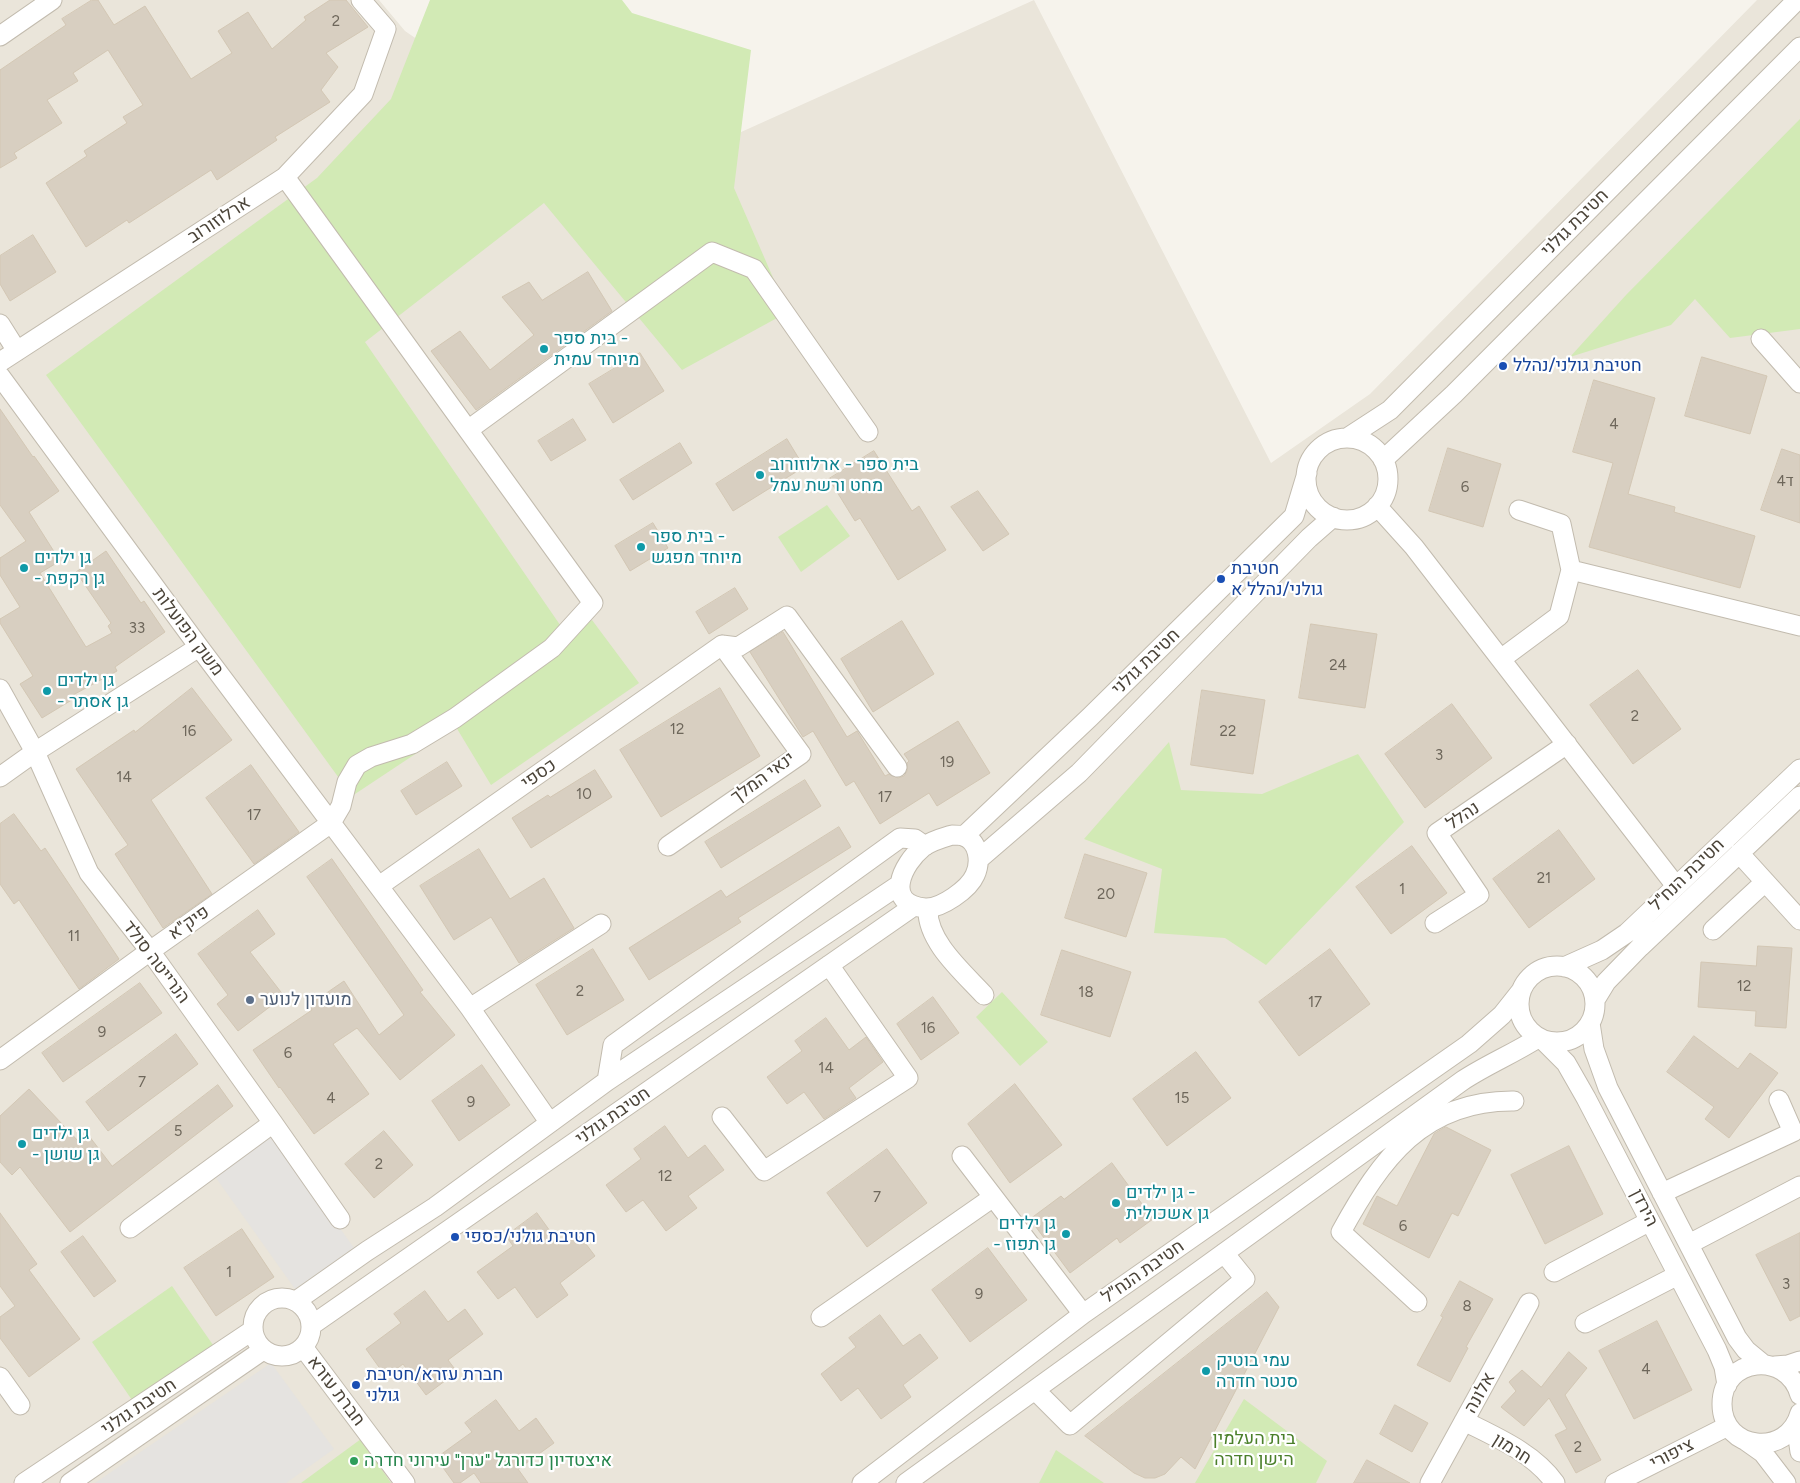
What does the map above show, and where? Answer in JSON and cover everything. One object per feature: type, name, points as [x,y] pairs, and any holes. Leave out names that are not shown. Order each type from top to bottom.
[{"type":"street","points":[[0,36],[52,0]]},
{"type":"street","name":"ארלוזורוב","points":[[0,362],[284,177],[363,94],[386,29],[361,0]]},
{"type":"street","name":"חטיבת גולני","points":[[1347,438],[1390,410],[1797,0]]},
{"type":"street","name":"חטיבת גולני","points":[[1383,460],[1454,394],[1800,46]]},
{"type":"street","points":[[284,177],[594,603],[552,648],[455,718],[412,744],[371,757],[357,764],[347,782],[341,806],[331,823]]},
{"type":"street","points":[[468,430],[712,252],[754,269],[868,432]]},
{"type":"street","points":[[0,324],[17,351]]},
{"type":"street","points":[[1761,339],[1800,383]]},
{"type":"street","name":"משק הפועלות","points":[[0,376],[199,648],[380,886]]},
{"type":"street","points":[[1347,438],[1358,439],[1377,451],[1383,460],[1387,471],[1388,484],[1378,506],[1368,513],[1357,518],[1345,520],[1325,513],[1312,500],[1308,491],[1307,473],[1313,457],[1325,444],[1347,438]]},
{"type":"street","name":"חטיבת גולני","points":[[964,836],[1090,717],[1294,516],[1307,473]]},
{"type":"street","points":[[1378,506],[1414,547],[1502,659],[1676,886]]},
{"type":"street","points":[[1502,659],[1559,616],[1571,570],[1561,524],[1519,510]]},
{"type":"street","name":"חטיבת גולני","points":[[979,859],[1079,773],[1309,538],[1333,517]]},
{"type":"street","points":[[1571,570],[1800,626]]},
{"type":"street","name":"כספי","points":[[380,886],[722,645],[738,647],[787,616],[897,767]]},
{"type":"street","name":"ינאי המלך","points":[[668,846],[801,754],[722,645]]},
{"type":"street","points":[[0,777],[35,752],[199,648]]},
{"type":"street","name":"הנרייטה סולד","points":[[0,689],[35,752],[89,873],[150,951],[340,1219]]},
{"type":"street","name":"נהלל","points":[[1435,923],[1479,895],[1438,833],[1568,744]]},
{"type":"street","name":"חטיבת הנח\"ל","points":[[1564,967],[1602,950],[1627,933],[1800,769]]},
{"type":"street","name":"חטיבת הנח\"ל","points":[[1595,1000],[1606,982],[1621,966],[1800,796]]},
{"type":"street","name":"פיק\"א","points":[[0,1060],[331,823]]},
{"type":"street","points":[[921,907],[946,903],[967,886],[975,876],[979,859],[975,845],[964,836],[952,835],[938,839],[925,846],[906,865],[899,885],[903,898],[921,907],[928,917],[940,948],[984,995]]},
{"type":"street","name":"חטיבת גולני","points":[[607,1081],[613,1045],[900,838],[914,839],[925,846]]},
{"type":"street","points":[[1739,854],[1800,920]]},
{"type":"street","points":[[1713,930],[1766,882]]},
{"type":"street","name":"חטיבת גולני","points":[[296,1301],[367,1251],[435,1207],[607,1081],[899,885]]},
{"type":"street","points":[[380,886],[470,1008],[550,1123]]},
{"type":"street","name":"חטיבת גולני","points":[[312,1325],[829,965],[921,907]]},
{"type":"street","points":[[470,1008],[601,924]]},
{"type":"street","points":[[722,1117],[764,1171],[908,1078],[829,965]]},
{"type":"street","points":[[1546,967],[1564,967],[1575,971],[1585,978],[1592,988],[1595,1000],[1594,1012],[1590,1023],[1583,1033],[1567,1042],[1555,1043],[1541,1040],[1528,1031],[1520,1015],[1518,1003],[1520,992],[1527,981],[1536,972],[1546,967]]},
{"type":"street","name":"חטיבת הנח״ל","points":[[862,1483],[1083,1314],[1469,1044],[1502,1015],[1520,992]]},
{"type":"street","name":"הירדן","points":[[1590,1023],[1594,1049],[1608,1088],[1738,1338],[1746,1350],[1790,1377],[1795,1382],[1800,1395]]},
{"type":"street","name":"חטיבת הנח״ל","points":[[906,1483],[1224,1253],[1409,1128],[1482,1068],[1541,1040]]},
{"type":"street","name":"הירדן","points":[[1541,1040],[1566,1063],[1586,1098],[1717,1350],[1724,1367],[1727,1385]]},
{"type":"street","points":[[1662,1193],[1793,1132],[1780,1100]]},
{"type":"street","points":[[1417,1302],[1341,1232],[1373,1178],[1390,1157],[1409,1128],[1459,1108],[1477,1103],[1514,1101]]},
{"type":"street","points":[[130,1228],[273,1123]]},
{"type":"street","points":[[962,1156],[992,1198],[1083,1314]]},
{"type":"street","points":[[1689,1244],[1800,1186]]},
{"type":"street","points":[[821,1317],[992,1198]]},
{"type":"street","points":[[1554,1272],[1650,1221]]},
{"type":"street","points":[[1035,1390],[1070,1425],[1245,1279],[1224,1253]]},
{"type":"street","points":[[1585,1323],[1678,1275]]},
{"type":"street","points":[[288,1298],[304,1307],[310,1316],[312,1325],[309,1340],[303,1348],[288,1356],[271,1354],[263,1350],[255,1338],[253,1330],[253,1321],[262,1306],[270,1300],[288,1298]]},
{"type":"street","name":"אלונה","points":[[1430,1483],[1529,1303]]},
{"type":"street","name":"חטיבת גולני","points":[[24,1483],[253,1330]]},
{"type":"street","name":"חברת עזרא","points":[[303,1348],[405,1483]]},
{"type":"street","name":"חטיבת גולני","points":[[70,1483],[263,1350]]},
{"type":"street","points":[[1786,1483],[1763,1453],[1742,1439],[1728,1426],[1722,1409],[1723,1397],[1727,1385],[1740,1371],[1751,1366],[1788,1365],[1800,1361]]},
{"type":"street","points":[[0,1377],[20,1404]]},
{"type":"street","points":[[1742,1439],[1760,1444],[1772,1442],[1788,1433],[1798,1418]]},
{"type":"street","points":[[1798,1418],[1800,1452]]},
{"type":"street","name":"חרמון","points":[[1464,1421],[1525,1456],[1544,1470],[1555,1483]]},
{"type":"street","name":"ציפורי","points":[[1615,1483],[1728,1426]]},
{"type":"shaded area","points":[[0,0],[379,0],[405,31],[628,183],[1034,0],[1271,463],[1370,394],[1757,0],[1800,0],[1800,1483],[0,1483]]},
{"type":"shaded area","points":[[272,1133],[354,1248],[295,1289],[214,1175]]},
{"type":"shaded area","points":[[271,1363],[334,1449],[286,1483],[95,1483]]},
{"type":"green space","points":[[430,0],[622,0],[632,13],[751,50],[734,188],[788,312],[682,370],[544,203],[365,342],[567,635],[592,620],[639,683],[491,785],[456,727],[352,796],[46,375],[317,178],[391,99]]},
{"type":"green space","points":[[1800,119],[1800,329],[1730,338],[1695,299],[1671,325],[1570,357],[1626,295]]},
{"type":"green space","points":[[827,505],[850,536],[801,572],[778,537]]},
{"type":"green space","points":[[1169,742],[1181,790],[1262,794],[1358,754],[1404,822],[1266,965],[1225,938],[1154,933],[1162,869],[1084,839]]},
{"type":"green space","points":[[1002,992],[1048,1042],[1020,1066],[976,1017]]},
{"type":"green space","points":[[172,1286],[213,1345],[132,1400],[92,1342]]},
{"type":"green space","name":"בית העלמין הישן חדרה","points":[[1244,1399],[1327,1461],[1316,1483],[1195,1483]]},
{"type":"green space","name":"איצטדיון כדורגל \"ערן\" עירוני חדרה","points":[[361,1439],[391,1483],[301,1483]]},
{"type":"green space","points":[[1056,1450],[1104,1483],[1039,1483]]},
{"type":"building","points":[[92,0],[98,0],[114,25],[145,6],[191,79],[232,53],[218,31],[248,12],[272,49],[306,20],[304,17],[330,0],[346,0],[368,27],[326,53],[338,67],[321,90],[330,102],[275,137],[277,140],[217,180],[211,170],[129,223],[127,220],[86,247],[46,183],[87,156],[84,151],[127,123],[123,117],[143,105],[108,50],[73,73],[78,81],[47,100],[62,123],[14,153],[17,158],[0,168],[0,70],[66,25],[62,19]]},
{"type":"building","points":[[33,235],[56,272],[10,301],[0,284],[0,256]]},
{"type":"building","name":"בית ספר - מיוחד עמית","points":[[588,272],[612,311],[476,410],[431,351],[460,331],[490,370],[534,335],[502,297],[529,282],[542,300]]},
{"type":"building","points":[[640,353],[664,391],[613,423],[589,384]]},
{"type":"building","points":[[1702,357],[1767,376],[1750,434],[1685,416]]},
{"type":"building","points":[[1594,380],[1655,398],[1628,494],[1675,507],[1674,512],[1755,536],[1740,588],[1589,547],[1613,463],[1573,452]]},
{"type":"building","points":[[0,409],[59,491],[29,512],[60,561],[40,573],[86,647],[112,633],[108,626],[111,623],[76,572],[106,551],[141,603],[144,601],[165,632],[115,667],[117,671],[73,695],[75,698],[42,718],[20,684],[33,676],[0,623],[0,619],[20,607],[0,575],[0,558],[26,541],[0,505]]},
{"type":"building","points":[[573,419],[586,440],[551,461],[538,441]]},
{"type":"building","name":"בית ספר - ארלוזורוב מחט ורשת עמל","points":[[787,439],[804,467],[733,511],[716,484]]},
{"type":"building","points":[[680,443],[692,463],[633,500],[620,480]]},
{"type":"building","points":[[1448,448],[1501,464],[1483,527],[1429,511]]},
{"type":"building","points":[[1782,449],[1800,455],[1800,523],[1761,510]]},
{"type":"building","points":[[874,451],[912,511],[919,506],[946,550],[898,580],[860,518],[855,521],[829,479]]},
{"type":"building","points":[[978,491],[1009,534],[983,551],[951,507]]},
{"type":"building","name":"בית ספר - מיוחד מפגש","points":[[653,523],[668,548],[630,571],[615,546]]},
{"type":"building","points":[[735,588],[748,609],[709,634],[696,612]]},
{"type":"building","points":[[902,621],[934,674],[873,712],[841,659]]},
{"type":"building","points":[[1311,624],[1377,634],[1365,708],[1299,698]]},
{"type":"building","points":[[783,632],[847,737],[857,731],[885,776],[889,774],[898,778],[904,776],[909,761],[904,754],[958,721],[990,773],[937,806],[929,793],[880,824],[854,781],[846,786],[813,731],[803,737],[750,652]]},
{"type":"building","points":[[1638,670],[1681,729],[1633,764],[1590,705]]},
{"type":"building","points":[[192,688],[232,740],[151,800],[212,894],[163,928],[115,854],[128,845],[76,769],[134,730],[135,732]]},
{"type":"building","points":[[720,688],[760,756],[661,817],[620,750]]},
{"type":"building","points":[[1202,690],[1265,700],[1253,774],[1191,765]]},
{"type":"building","points":[[1452,704],[1492,758],[1425,808],[1385,754]]},
{"type":"building","points":[[447,762],[462,786],[416,815],[401,791]]},
{"type":"building","points":[[251,765],[299,832],[254,864],[206,798]]},
{"type":"building","points":[[595,770],[612,797],[531,848],[512,818],[548,795],[550,797]]},
{"type":"building","points":[[805,780],[821,806],[721,868],[705,842]]},
{"type":"building","points":[[14,814],[41,851],[45,848],[119,959],[79,989],[19,900],[14,904],[0,884],[0,824]]},
{"type":"building","points":[[839,827],[851,847],[738,918],[741,922],[649,980],[629,948],[721,890],[726,897]]},
{"type":"building","points":[[1559,830],[1595,879],[1529,928],[1493,879]]},
{"type":"building","points":[[1412,846],[1447,893],[1391,934],[1356,887]]},
{"type":"building","points":[[479,849],[510,899],[544,878],[574,928],[519,963],[491,917],[454,940],[420,886]]},
{"type":"building","points":[[1085,854],[1147,873],[1126,937],[1065,918]]},
{"type":"building","points":[[332,859],[423,990],[420,992],[455,1035],[400,1080],[357,1028],[333,1044],[369,1094],[314,1134],[253,1050],[312,1010],[309,1005],[344,981],[379,1035],[404,1015],[307,877]]},
{"type":"building","points":[[258,910],[275,934],[250,952],[284,996],[238,1031],[217,1004],[228,995],[198,954]]},
{"type":"building","points":[[1758,946],[1792,948],[1786,1028],[1755,1026],[1756,1011],[1698,1007],[1701,962],[1756,966]]},
{"type":"building","points":[[593,949],[624,1000],[567,1035],[536,985]]},
{"type":"building","points":[[1330,949],[1370,1004],[1299,1056],[1259,1002]]},
{"type":"building","points":[[1062,950],[1131,972],[1110,1037],[1041,1015]]},
{"type":"building","points":[[140,983],[162,1013],[63,1082],[42,1053]]},
{"type":"building","points":[[933,997],[959,1033],[921,1060],[897,1024]]},
{"type":"building","points":[[826,1018],[849,1050],[866,1037],[883,1062],[849,1088],[856,1098],[824,1119],[804,1092],[787,1104],[767,1077],[802,1051],[795,1041]]},
{"type":"building","points":[[176,1034],[198,1064],[108,1131],[86,1102]]},
{"type":"building","points":[[1694,1036],[1738,1069],[1750,1053],[1778,1073],[1729,1138],[1705,1119],[1714,1107],[1667,1072]]},
{"type":"building","points":[[1196,1052],[1231,1098],[1167,1146],[1133,1099]]},
{"type":"building","points":[[482,1065],[510,1105],[459,1141],[432,1101]]},
{"type":"building","points":[[1015,1084],[1062,1145],[1010,1183],[968,1124]]},
{"type":"building","points":[[218,1085],[233,1106],[70,1232],[20,1167],[12,1175],[0,1162],[0,1116],[29,1089],[80,1143],[89,1136],[112,1166]]},
{"type":"building","points":[[665,1126],[688,1158],[705,1145],[724,1170],[688,1196],[697,1208],[666,1231],[643,1200],[626,1212],[606,1185],[641,1159],[634,1149]]},
{"type":"building","points":[[1446,1127],[1491,1150],[1458,1216],[1452,1213],[1429,1258],[1363,1224],[1377,1196],[1397,1206],[1434,1134]]},
{"type":"building","points":[[384,1131],[413,1165],[374,1198],[345,1164]]},
{"type":"building","points":[[1569,1146],[1603,1214],[1545,1244],[1511,1175]]},
{"type":"building","points":[[887,1149],[927,1203],[867,1247],[827,1193]]},
{"type":"building","points":[[1112,1163],[1153,1219],[1120,1243],[1117,1238],[1070,1273],[1030,1219],[1061,1196],[1064,1199]]},
{"type":"building","points":[[0,1213],[37,1264],[29,1270],[80,1339],[29,1377],[0,1338],[0,1317],[15,1306],[0,1286]]},
{"type":"building","points":[[537,1213],[560,1245],[577,1232],[595,1256],[560,1283],[568,1295],[537,1318],[515,1287],[498,1299],[477,1272],[513,1246],[506,1236]]},
{"type":"building","points":[[242,1229],[274,1277],[216,1316],[184,1268]]},
{"type":"building","points":[[1800,1233],[1800,1316],[1790,1321],[1756,1255]]},
{"type":"building","points":[[83,1236],[116,1281],[94,1297],[61,1252]]},
{"type":"building","points":[[988,1248],[1027,1300],[970,1342],[932,1290]]},
{"type":"building","points":[[1460,1281],[1493,1299],[1466,1347],[1468,1348],[1450,1382],[1417,1365]]},
{"type":"building","points":[[425,1291],[448,1322],[465,1309],[483,1334],[448,1360],[457,1372],[426,1395],[403,1364],[386,1377],[366,1349],[401,1323],[394,1314]]},
{"type":"building","name":"עמי בוטיק סנטר חדרה","points":[[1267,1292],[1279,1307],[1195,1469],[1181,1457],[1165,1474],[1155,1478],[1145,1478],[1134,1473],[1085,1436]]},
{"type":"building","points":[[880,1315],[903,1346],[920,1334],[938,1358],[903,1385],[911,1397],[881,1419],[858,1388],[841,1401],[821,1374],[856,1347],[849,1338]]},
{"type":"building","points":[[1657,1321],[1692,1390],[1634,1419],[1599,1351]]},
{"type":"building","points":[[1569,1352],[1587,1368],[1565,1395],[1601,1460],[1576,1473],[1555,1435],[1567,1429],[1549,1398],[1524,1426],[1501,1407],[1516,1391],[1509,1382],[1522,1370],[1541,1387]]},
{"type":"building","points":[[496,1400],[519,1431],[536,1418],[554,1443],[518,1469],[528,1483],[481,1483],[474,1473],[460,1483],[454,1483],[436,1458],[472,1432],[465,1423]]},
{"type":"building","points":[[1395,1405],[1428,1423],[1412,1452],[1380,1434]]},
{"type":"building","points":[[1367,1460],[1410,1483],[1354,1483]]},
{"type":"place","name":"בית ספר - מיוחד עמית","points":[[544,349]]},
{"type":"place","name":"חטיבת גולני/נהלל","points":[[1503,366]]},
{"type":"place","name":"בית ספר - ארלוזורוב מחט ורשת עמל","points":[[760,475]]},
{"type":"place","name":"בית ספר - מיוחד מפגש","points":[[641,547]]},
{"type":"place","name":"גן ילדים - גן רקפת","points":[[24,568]]},
{"type":"place","name":"חטיבת גולני/נהלל א","points":[[1221,579]]},
{"type":"place","name":"גן ילדים - גן אסתר","points":[[47,691]]},
{"type":"place","name":"מועדון לנוער","points":[[250,1000]]},
{"type":"place","name":"גן ילדים - גן שושן","points":[[22,1144]]},
{"type":"place","name":"גן ילדים - גן אשכולית","points":[[1116,1203]]},
{"type":"place","name":"גן ילדים - גן תפוז","points":[[1066,1234]]},
{"type":"place","name":"חטיבת גולני/כספי","points":[[455,1237]]},
{"type":"place","name":"עמי בוטיק סנטר חדרה","points":[[1206,1371]]},
{"type":"place","name":"חברת עזרא/חטיבת גולני","points":[[356,1385]]},
{"type":"place","name":"איצטדיון כדורגל \"ערן\" עירוני חדרה","points":[[354,1461]]}]
